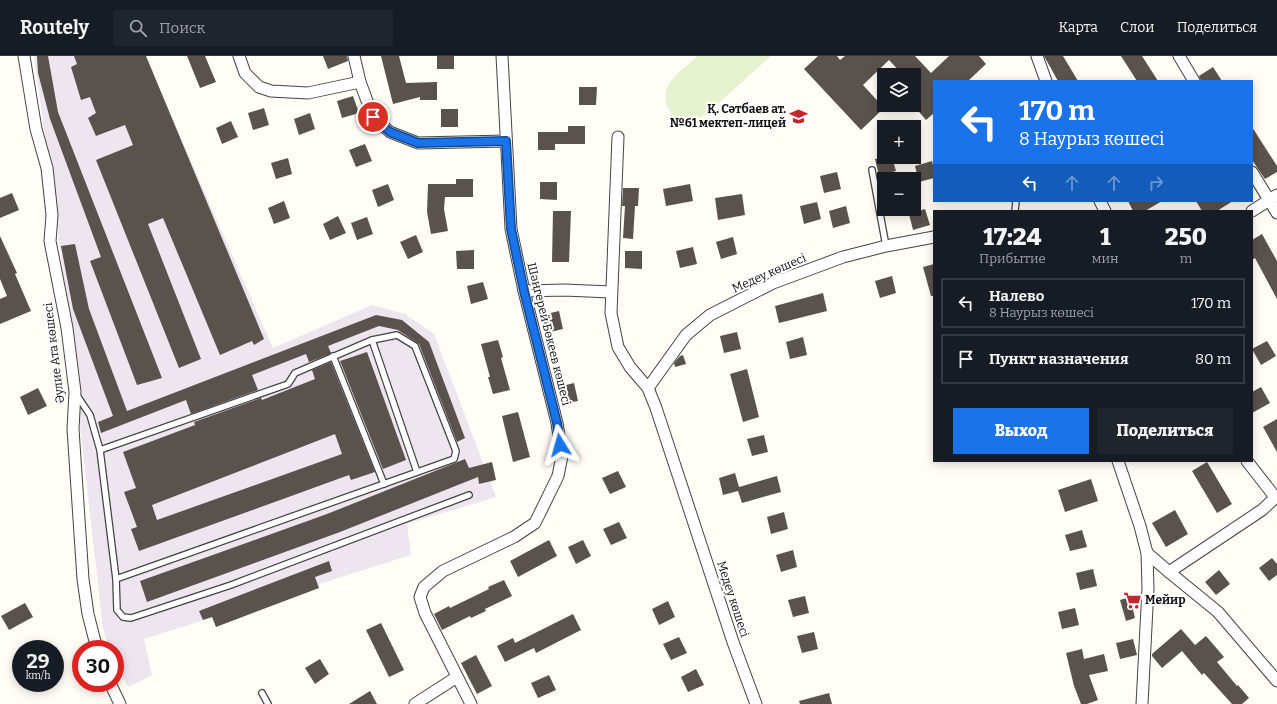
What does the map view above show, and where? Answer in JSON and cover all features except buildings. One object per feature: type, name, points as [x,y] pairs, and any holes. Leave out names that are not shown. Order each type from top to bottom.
[{"type":"street","name":"Әулие Ата көшесі","points":[[24,56],[36,129],[47,168],[52,215],[50,241],[67,328],[75,392],[73,428],[83,579],[88,614],[95,640]]},
{"type":"street","points":[[239,56],[245,73],[259,87],[271,91],[308,93],[360,82]]},
{"type":"street","points":[[354,56],[360,82],[373,117],[390,132],[418,143],[506,141]]},
{"type":"street","name":"Шәңгерей Бөкеев көшесі","points":[[471,704],[425,613],[420,597],[424,586],[443,571],[514,537],[535,523],[558,476],[562,456],[557,423],[524,291],[511,229],[502,56]]},
{"type":"street","points":[[1037,56],[1046,80]]},
{"type":"street","points":[[1179,56],[1193,80]]},
{"type":"street","name":"Медеу көшесі","points":[[618,137],[611,292],[611,313],[618,347],[630,367],[648,388],[659,415],[733,642],[756,704]]},
{"type":"street","points":[[1253,173],[1273,198],[1277,213]]},
{"type":"street","points":[[1253,210],[1273,198]]},
{"type":"street","name":"Медеу көшесі","points":[[648,388],[686,335],[710,315],[773,283],[843,257],[886,246],[933,237]]},
{"type":"street","points":[[524,291],[564,290],[611,292]]},
{"type":"street","points":[[1118,462],[1140,526],[1147,553],[1148,588],[1142,704]]},
{"type":"street","points":[[1169,572],[1262,510],[1276,497],[1248,462]]},
{"type":"street","points":[[1147,553],[1218,612],[1277,681]]},
{"type":"street","points":[[415,704],[457,677]]},
{"type":"street","points":[[114,692],[120,704]]},
{"type":"lane","points":[[872,170],[886,246]]},
{"type":"lane","points":[[100,450],[288,384],[295,373],[372,340],[397,335],[415,346],[456,451],[454,459],[116,579]]},
{"type":"lane","points":[[372,340],[417,472]]},
{"type":"lane","points":[[333,356],[384,484]]},
{"type":"lane","points":[[75,392],[90,415],[100,450],[116,579],[117,610],[123,617],[131,618],[231,585],[470,495]]},
{"type":"lane","points":[[262,693],[268,704]]},
{"type":"shaded area","points":[[34,56],[145,56],[273,348],[372,305],[405,314],[434,334],[496,497],[407,524],[411,555],[144,639],[152,675],[128,687],[124,679],[124,640],[107,640],[103,629],[58,232]]},
{"type":"green space","points":[[698,56],[771,56],[705,115],[692,121],[681,120],[672,114],[666,104],[665,93],[669,83],[681,70]]},
{"type":"place","name":"Қ. Сәтбаев ат. №61 мектеп-лицей","points":[[799,116]]},
{"type":"place","name":"Мейир","points":[[1132,600]]},
{"type":"route","points":[[373,117],[390,132],[418,143],[506,141],[511,229],[524,291],[543,362],[557,423],[560,445]]}]
